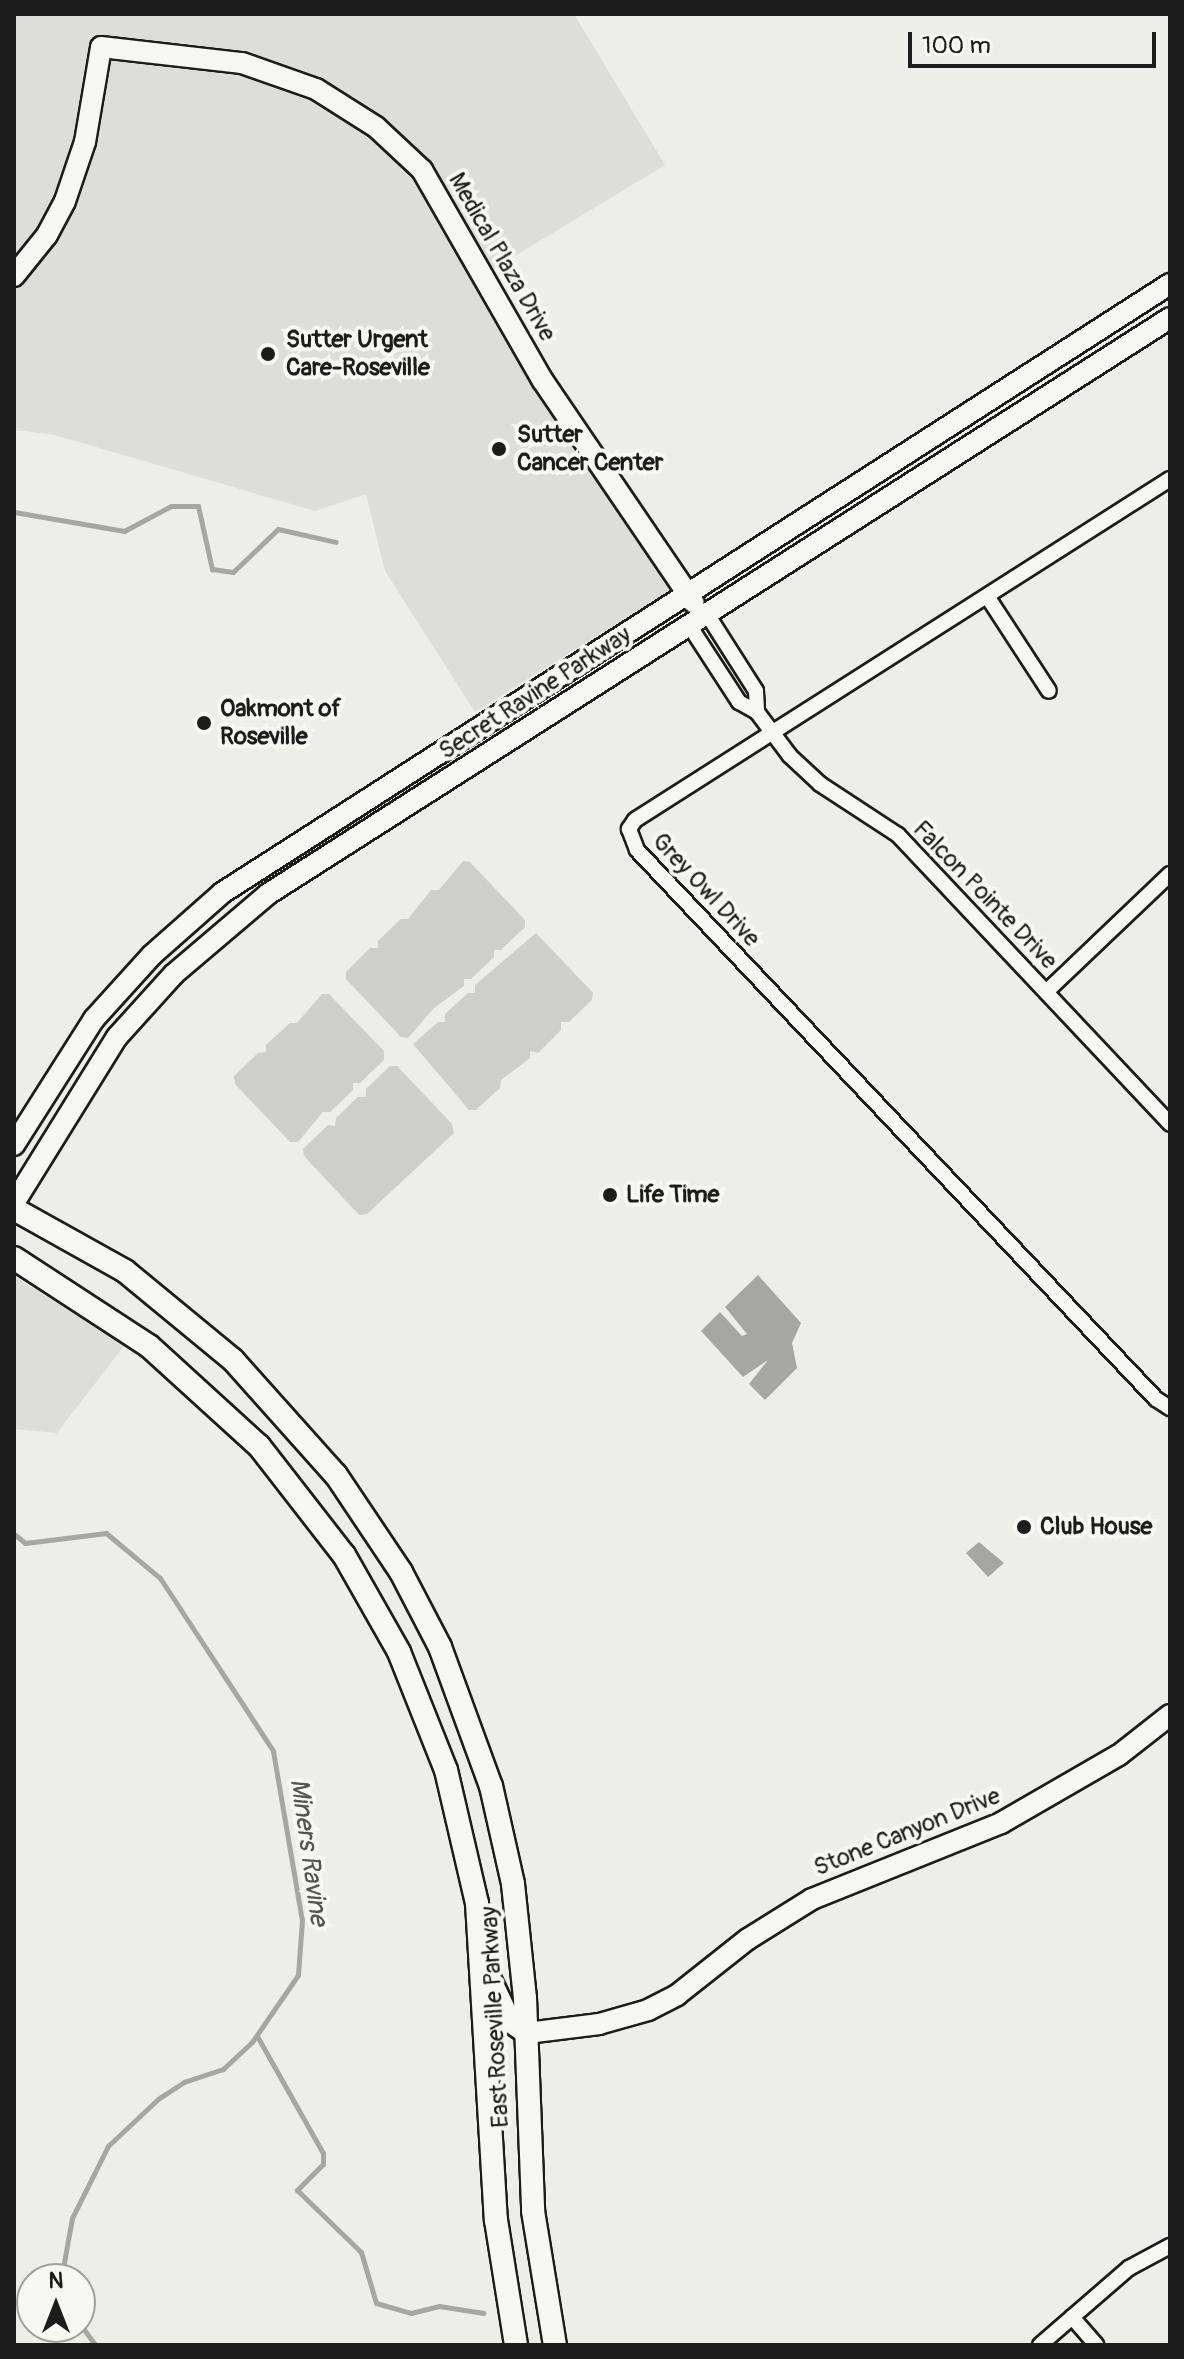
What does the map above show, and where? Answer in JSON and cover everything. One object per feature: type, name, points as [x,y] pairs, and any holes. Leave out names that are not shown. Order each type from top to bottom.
[{"type":"main road","name":"Medical Plaza Drive","points":[[14,276],[47,235],[65,201],[85,142],[101,47],[242,63],[316,89],[376,127],[422,170],[543,381],[684,594]]},
{"type":"main road","name":"Secret Ravine Parkway","points":[[14,1145],[94,1019],[143,964],[210,903],[278,853],[1170,284]]},
{"type":"main road","name":"Secret Ravine Parkway","points":[[14,1206],[117,1037],[194,955],[301,872],[1170,318]]},
{"type":"main road","points":[[684,594],[698,619]]},
{"type":"main road","name":"East Roseville Parkway","points":[[14,1206],[125,1271],[212,1340],[304,1437],[383,1543],[440,1647],[491,1786],[519,1929],[527,2033],[533,2211],[555,2345]]},
{"type":"main road","name":"East Roseville Parkway","points":[[14,1258],[118,1323],[181,1372],[259,1446],[344,1555],[399,1652],[446,1770],[467,1847],[484,1964],[496,2220],[516,2345]]},
{"type":"main road","name":"Stone Canyon Drive","points":[[527,2033],[611,2021],[667,2000],[812,1899],[1001,1823],[1119,1755],[1170,1715]]},
{"type":"main road","points":[[484,1964],[509,2020],[527,2033]]},
{"type":"street","name":"Grey Owl Drive","points":[[1170,479],[635,820],[630,839],[1156,1399],[1170,1408]]},
{"type":"street","points":[[987,596],[1049,691]]},
{"type":"street","name":"Falcon Pointe Drive","points":[[698,619],[735,658],[756,691],[757,712]]},
{"type":"street","name":"Falcon Pointe Drive","points":[[698,619],[717,669],[739,702],[757,712],[771,734],[820,784],[898,835],[1170,1124]]},
{"type":"street","points":[[717,669],[735,658]]},
{"type":"street","points":[[1046,992],[1170,874]]},
{"type":"street","points":[[1040,2345],[1129,2268],[1170,2246]]},
{"type":"street","points":[[1072,2317],[1096,2345]]},
{"type":"shaded area","points":[[14,14],[574,14],[665,165],[475,280],[536,387],[670,590],[475,712],[385,571],[366,494],[315,511],[55,435],[14,430]]},
{"type":"shaded area","points":[[463,861],[470,862],[525,920],[525,927],[501,950],[494,950],[494,957],[471,979],[464,979],[464,986],[434,1008],[408,1038],[401,1037],[346,979],[346,972],[370,948],[378,948],[378,941],[401,919],[408,919],[431,890],[439,890]]},
{"type":"shaded area","points":[[536,933],[593,993],[592,1000],[569,1022],[561,1022],[561,1030],[538,1053],[530,1051],[530,1058],[501,1080],[500,1088],[476,1110],[469,1110],[413,1044],[438,1022],[445,1022],[445,1014],[468,993],[475,993],[475,985]]},
{"type":"shaded area","points":[[322,994],[329,994],[384,1051],[384,1060],[360,1083],[353,1083],[353,1090],[330,1112],[323,1112],[298,1142],[290,1142],[235,1084],[234,1076],[258,1053],[266,1052],[266,1045],[290,1023],[297,1023]]},
{"type":"shaded area","points":[[390,1066],[397,1066],[452,1124],[454,1133],[367,1214],[359,1215],[304,1156],[303,1149],[328,1125],[335,1126],[336,1118],[358,1097],[366,1097],[366,1089]]},
{"type":"shaded area","points":[[758,1275],[801,1323],[792,1343],[797,1368],[765,1400],[749,1384],[768,1360],[743,1377],[701,1331],[720,1312],[742,1336],[747,1334],[725,1307]]},
{"type":"shaded area","points":[[14,1276],[124,1346],[57,1433],[14,1429]]},
{"type":"shaded area","points":[[979,1542],[1004,1563],[988,1577],[966,1553]]},
{"type":"waterway","points":[[14,512],[124,531],[171,506],[198,506],[212,569],[233,572],[278,529],[336,542]]},
{"type":"waterway","name":"Miners Ravine","points":[[14,1534],[25,1543],[106,1533],[160,1578],[273,1751],[302,1920],[298,1975],[252,2042],[223,2069],[184,2082],[158,2099],[108,2146],[72,2218],[64,2263]]},
{"type":"waterway","points":[[257,2036],[323,2153],[323,2164],[297,2190],[361,2252],[376,2303],[411,2313],[439,2306],[483,2313]]},
{"type":"place","name":"Sutter Urgent Care-Roseville","points":[[268,354]]},
{"type":"place","name":"Sutter Cancer Center","points":[[499,449]]},
{"type":"place","name":"Oakmont of Roseville","points":[[204,723]]},
{"type":"place","name":"Life Time","points":[[610,1195]]},
{"type":"place","name":"Club House","points":[[1024,1527]]}]
